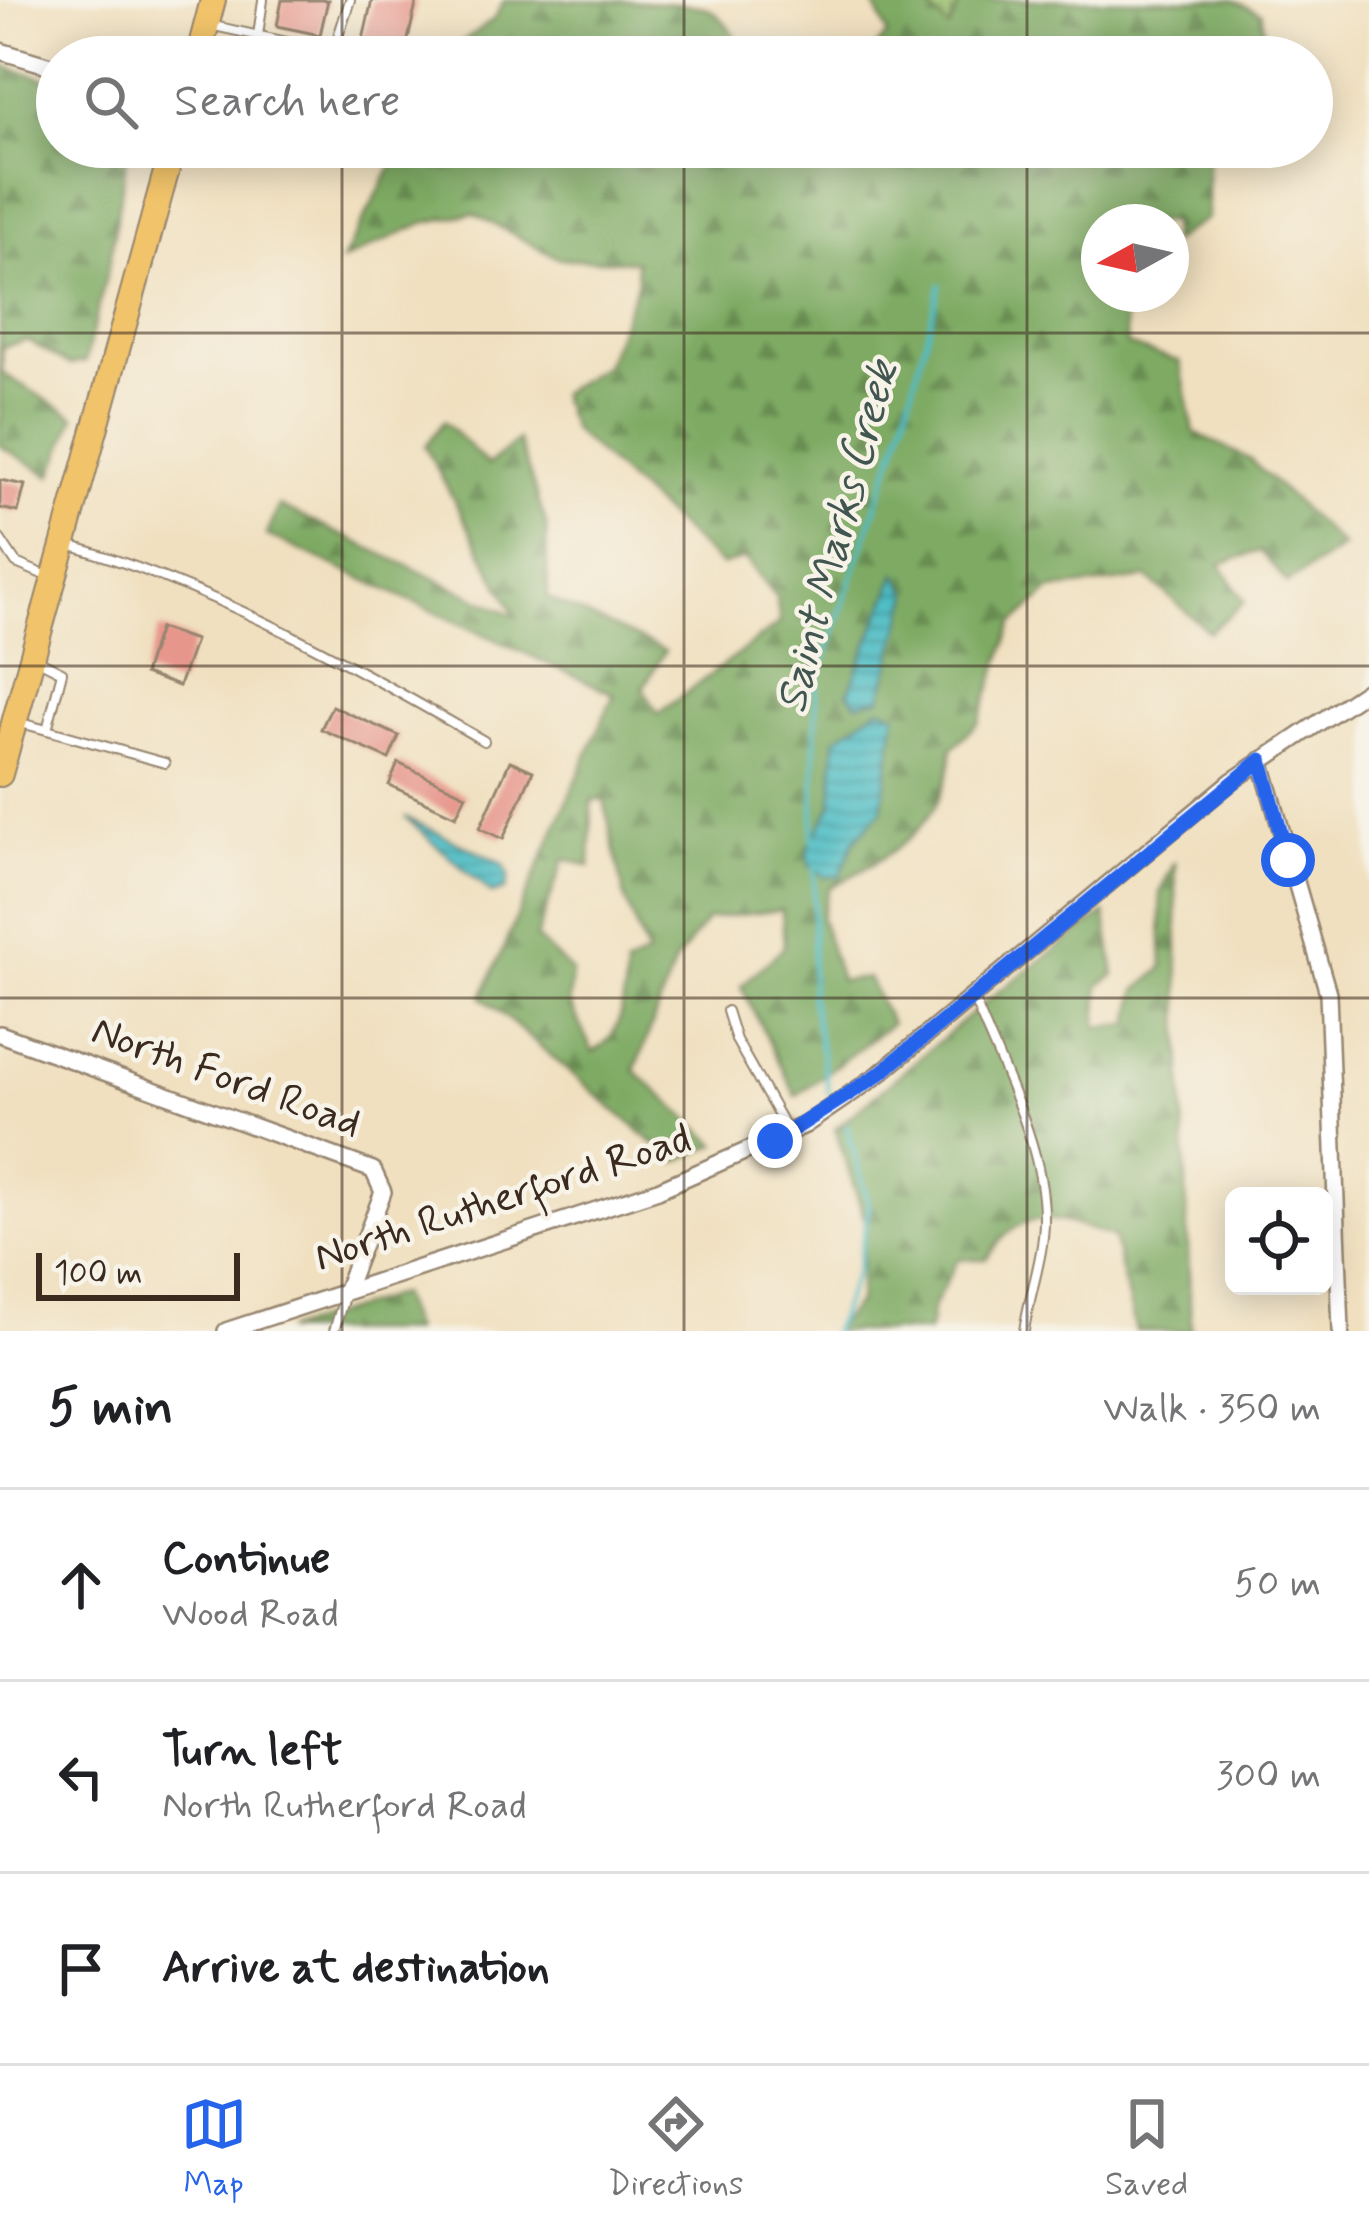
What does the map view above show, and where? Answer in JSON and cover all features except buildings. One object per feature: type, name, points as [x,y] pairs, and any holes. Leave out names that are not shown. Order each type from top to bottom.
[{"type":"main road","points":[[0,774],[167,168]]},
{"type":"street","points":[[0,51],[36,62]]},
{"type":"street","name":"North Rutherford Road","points":[[226,1331],[658,1190],[789,1133],[878,1075],[1261,760],[1369,689]]},
{"type":"street","points":[[1261,760],[1328,994],[1341,1331]]},
{"type":"street","name":"North Ford Road","points":[[0,1034],[374,1170],[383,1192],[346,1289]]},
{"type":"lane","points":[[258,35],[263,0]]},
{"type":"lane","points":[[338,36],[350,0]]},
{"type":"lane","points":[[210,12],[262,36]]},
{"type":"lane","points":[[0,539],[16,563],[54,579]]},
{"type":"lane","points":[[64,544],[122,560],[364,671],[484,741]]},
{"type":"lane","points":[[33,658],[62,672],[47,730]]},
{"type":"lane","points":[[15,722],[165,763]]},
{"type":"lane","points":[[973,996],[1035,1163],[1044,1201],[1044,1227],[1024,1331]]},
{"type":"lane","points":[[727,1011],[736,1040],[789,1133]]},
{"type":"lane","points":[[334,1331],[346,1289]]},
{"type":"green space","points":[[504,0],[635,2],[704,7],[735,36],[470,36],[494,19]]},
{"type":"green space","points":[[872,0],[920,0],[949,28],[961,0],[1232,0],[1261,13],[1265,36],[886,36]]},
{"type":"green space","points":[[920,0],[961,0],[961,2],[949,29]]},
{"type":"green space","points":[[0,65],[36,76],[36,168],[125,168],[110,260],[85,362],[69,365],[27,340],[2,347],[2,373],[75,417],[52,476],[0,446]]},
{"type":"green space","points":[[391,168],[1207,168],[1207,218],[1189,230],[1189,204],[1081,204],[1081,312],[1124,312],[1127,345],[1180,362],[1194,432],[1249,459],[1343,547],[1287,583],[1260,551],[1220,564],[1245,602],[1209,632],[1148,578],[1051,590],[1013,624],[979,722],[952,748],[948,775],[927,818],[894,850],[829,888],[821,918],[840,981],[868,978],[891,1024],[796,1096],[741,986],[784,947],[782,910],[707,919],[675,962],[635,1071],[717,1144],[676,1162],[482,997],[614,694],[267,535],[279,506],[516,616],[425,446],[444,421],[488,465],[518,440],[546,524],[548,598],[665,651],[643,688],[658,714],[780,623],[776,597],[745,559],[721,565],[572,430],[559,394],[605,365],[637,284],[636,261],[560,259],[473,213],[423,223],[342,261]],"holes":[[[604,800],[625,899],[647,955],[626,967],[617,1026],[593,1052],[569,1003],[572,972],[536,938],[564,859],[590,866],[592,801]]]},
{"type":"green space","points":[[1175,861],[1191,1331],[1136,1331],[1113,1237],[1043,1219],[1014,1228],[986,1259],[958,1259],[932,1309],[929,1331],[832,1331],[858,1302],[865,1220],[835,1129],[989,999],[1105,913],[1115,975],[1099,985],[1098,1027],[1131,1024],[1137,990],[1163,968],[1160,892]]},
{"type":"green space","points":[[399,1294],[413,1331],[286,1331],[287,1330]]},
{"type":"water","points":[[897,574],[910,594],[881,698],[857,703],[848,693]]},
{"type":"water","points":[[880,707],[896,714],[882,810],[854,841],[840,876],[826,877],[809,865],[808,848],[832,805],[835,739]]},
{"type":"water","points":[[405,817],[503,864],[509,876],[506,889],[492,894]]},
{"type":"waterway","name":"Saint Marks Creek","points":[[813,842],[817,681],[900,436],[940,285]]},
{"type":"waterway","name":"Saint Marks Creek","points":[[815,865],[811,996],[829,1094]]},
{"type":"waterway","name":"Saint Marks Creek","points":[[833,1331],[857,1270],[869,1206],[847,1126]]},
{"type":"route","points":[[775,1141],[878,1075],[1261,760],[1288,860]]}]
